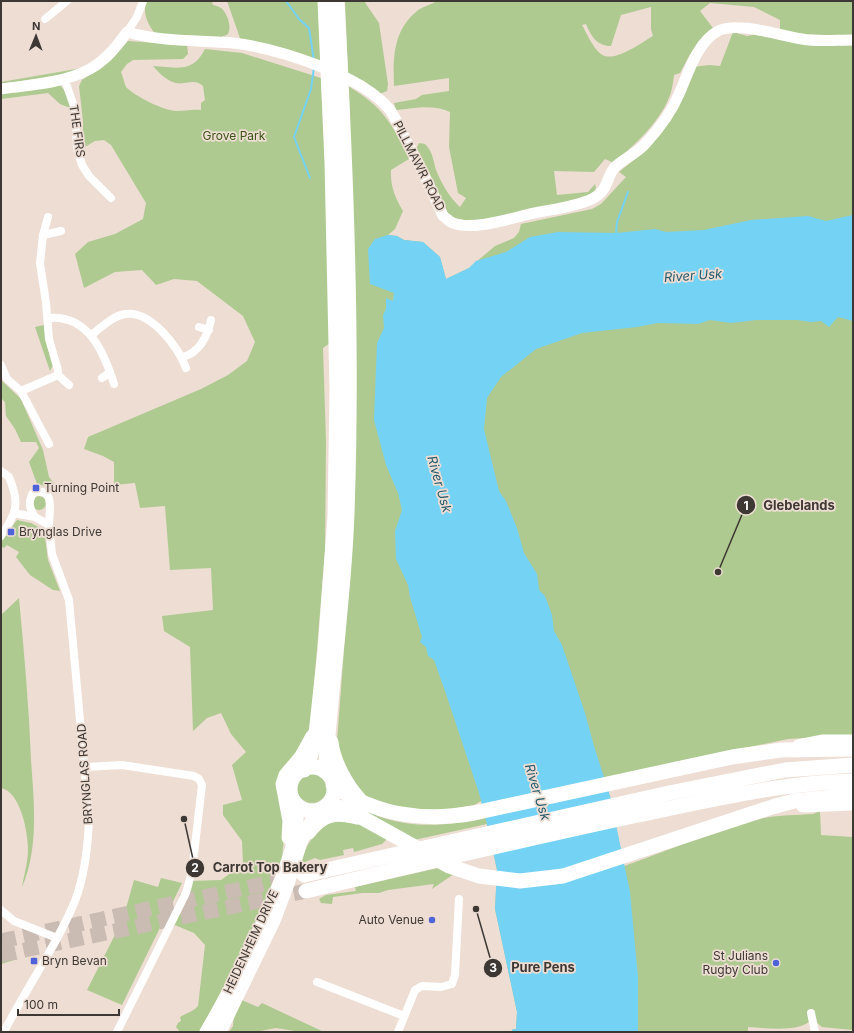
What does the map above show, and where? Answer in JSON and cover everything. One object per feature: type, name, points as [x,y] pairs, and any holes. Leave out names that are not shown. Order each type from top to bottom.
[{"type":"highway","points":[[321,808],[333,796],[323,722],[325,651],[335,516],[337,390],[332,162],[325,1]]},
{"type":"highway","points":[[304,770],[323,722],[347,514],[349,416],[347,243],[337,1]]},
{"type":"highway","points":[[323,722],[334,756],[352,790],[364,804]]},
{"type":"highway","points":[[853,749],[781,750],[732,757],[456,816],[421,818],[380,810],[349,796],[330,778],[315,768],[304,770],[295,777],[292,782],[291,793],[296,804],[305,810],[343,808],[455,868],[479,876],[520,881],[563,876],[691,833],[794,801],[853,795]]},
{"type":"highway","points":[[304,875],[669,793],[785,770],[853,765]]},
{"type":"highway","points":[[306,891],[671,808],[795,784],[853,781]]},
{"type":"main road","points":[[286,864],[289,821],[282,784],[285,775],[306,748],[323,722]]},
{"type":"main road","name":"HEIDENHEIM DRIVE","points":[[206,1032],[258,931],[286,864],[298,819],[296,804]]},
{"type":"main road","name":"HEIDENHEIM DRIVE","points":[[220,1032],[274,921],[288,884],[301,842],[321,808]]},
{"type":"main road","points":[[301,842],[317,823],[325,818],[335,815],[347,815],[371,823]]},
{"type":"street","points":[[45,19],[68,1]]},
{"type":"street","points":[[1,89],[64,78],[91,69],[114,50],[137,17],[143,1]]},
{"type":"street","name":"PILLMAWR ROAD","points":[[127,32],[152,38],[234,43],[288,56],[325,69],[364,87],[379,98],[396,119],[444,216],[452,223],[476,225],[507,220],[534,212],[582,203],[603,192],[615,167],[645,144],[671,108],[679,95],[691,64],[711,36],[720,30],[731,28],[767,30],[803,40],[853,40]]},
{"type":"street","name":"THE FIRS","points":[[64,78],[75,108],[77,148],[82,164],[89,176],[112,198]]},
{"type":"street","points":[[48,217],[43,235],[40,263],[48,318],[49,339],[58,365],[58,374],[69,385]]},
{"type":"street","points":[[43,235],[61,231]]},
{"type":"street","points":[[91,335],[118,316],[126,314],[138,316],[150,321],[160,330],[182,357],[186,368]]},
{"type":"street","points":[[48,318],[59,317],[73,322],[91,335],[110,372],[114,384]]},
{"type":"street","points":[[182,357],[193,352],[205,339],[212,320]]},
{"type":"street","points":[[199,327],[209,330]]},
{"type":"street","points":[[1,365],[7,379],[21,391],[49,444]]},
{"type":"street","points":[[102,378],[110,372]]},
{"type":"street","points":[[21,391],[58,374]]},
{"type":"street","points":[[1,471],[9,477],[17,500],[14,513],[1,536]]},
{"type":"street","name":"BRYNGLAS ROAD","points":[[4,1032],[57,938],[75,900],[88,848],[90,818],[69,600],[52,554],[49,525],[51,507],[46,493],[40,491],[33,493],[30,499],[31,511],[35,517]]},
{"type":"street","points":[[14,513],[35,517],[49,525]]},
{"type":"street","points":[[781,750],[823,740],[853,740]]},
{"type":"street","points":[[86,767],[110,765],[128,766],[194,776],[199,779],[202,785],[192,871],[186,893],[117,1032]]},
{"type":"street","points":[[755,813],[801,807],[853,805]]},
{"type":"street","points":[[398,1032],[415,990],[422,986],[441,986],[452,984],[455,975],[459,900]]},
{"type":"street","points":[[1,910],[14,921],[57,938]]},
{"type":"street","points":[[317,982],[404,1016]]},
{"type":"street","points":[[224,1032],[232,1006]]},
{"type":"street","points":[[811,1013],[815,1032]]},
{"type":"green space","points":[[146,1],[213,1],[212,4],[221,8],[225,13],[229,25],[229,32],[227,35],[221,37],[155,34],[146,18]]},
{"type":"green space","points":[[227,1],[318,1],[322,61],[241,41]]},
{"type":"green space","points":[[345,1],[364,1],[379,23],[388,84],[387,91],[380,94],[364,81],[348,74]]},
{"type":"green space","points":[[437,1],[853,1],[853,36],[814,37],[780,31],[780,20],[754,7],[710,3],[700,11],[713,28],[689,56],[680,73],[674,75],[668,100],[658,118],[644,134],[614,163],[605,159],[594,172],[554,171],[557,195],[588,192],[595,184],[596,188],[591,197],[473,222],[450,217],[415,152],[419,143],[425,144],[428,147],[443,185],[452,199],[460,207],[466,198],[458,193],[449,147],[450,112],[430,107],[396,110],[394,103],[416,99],[422,95],[449,91],[449,78],[394,86],[396,45],[403,27],[417,11]],"holes":[[[651,7],[651,29],[653,36],[642,43],[620,54],[607,56],[601,54],[595,48],[582,25],[586,24],[595,40],[606,46],[611,46],[621,15]]]},
{"type":"green space","points":[[733,32],[747,36],[763,33],[818,46],[853,43],[853,248],[394,295],[393,302],[554,1032],[511,1032],[513,1029],[516,1029],[517,1012],[495,909],[497,870],[487,824],[414,840],[347,801],[384,818],[409,824],[434,825],[485,818],[481,801],[474,805],[445,810],[417,810],[398,807],[362,795],[339,756],[337,741],[347,610],[348,86],[370,101],[385,117],[397,135],[409,159],[391,170],[391,181],[403,211],[395,229],[388,235],[397,236],[404,240],[423,242],[440,257],[446,279],[469,268],[495,246],[514,238],[519,232],[521,224],[592,209],[601,204],[626,177],[619,172],[646,150],[693,67],[709,65],[720,66]]},
{"type":"green space","name":"Grove Park","points":[[128,41],[187,45],[188,54],[183,59],[133,60],[127,64],[121,72],[126,87],[130,91],[165,109],[176,111],[201,110],[201,103],[205,100],[203,86],[196,82],[173,82],[163,76],[153,66],[177,68],[189,66],[200,57],[205,49],[242,53],[321,78],[331,287],[330,343],[323,348],[326,441],[325,551],[311,722],[303,749],[283,767],[277,785],[285,824],[282,860],[248,943],[199,1032],[180,1032],[176,1027],[181,1021],[180,1017],[198,1006],[205,945],[194,933],[170,923],[190,881],[221,880],[243,864],[242,841],[223,815],[223,805],[242,800],[232,765],[246,752],[231,734],[221,713],[207,718],[193,731],[190,647],[164,631],[162,616],[213,610],[211,568],[170,570],[165,506],[140,508],[135,483],[114,485],[114,462],[84,449],[88,437],[201,389],[228,375],[247,361],[255,342],[243,316],[197,281],[174,279],[156,285],[142,270],[115,272],[84,288],[75,254],[88,242],[115,234],[143,219],[146,203],[111,145],[104,140],[95,141],[83,148],[83,121],[79,86],[82,80],[110,61]]},
{"type":"green space","points":[[82,68],[57,76],[1,84],[1,82]]},
{"type":"green space","points":[[58,83],[67,93],[71,106],[70,108],[60,104],[48,93],[1,99],[1,91]]},
{"type":"green space","points":[[853,289],[853,735],[788,739],[604,778],[610,796],[624,866],[728,828],[770,817],[813,814],[820,811],[821,835],[853,837],[852,1030],[822,1027],[812,1019],[807,1023],[792,1028],[773,1029],[748,1027],[748,1032],[605,1032],[458,374],[503,330]]},
{"type":"green space","points":[[44,325],[47,345],[53,365],[50,371],[35,327]]},
{"type":"green space","points":[[1,380],[21,399],[43,450],[49,477],[56,486],[37,484],[29,462],[39,448],[36,442],[21,442],[15,429],[6,416],[5,402],[1,398]]},
{"type":"green space","points":[[36,496],[42,496],[46,500],[46,506],[42,510],[36,510],[32,506],[32,500]]},
{"type":"green space","points":[[17,520],[31,523],[44,530],[48,560],[60,591],[53,590],[30,575],[16,557],[19,552],[7,545],[4,548],[1,546],[1,542]]},
{"type":"green space","points":[[19,598],[28,699],[34,808],[31,857],[22,887],[28,855],[25,824],[14,797],[8,791],[1,788],[1,615]]},
{"type":"green space","points":[[312,771],[323,776],[328,787],[323,798],[312,803],[301,798],[296,787],[301,776]]},
{"type":"green space","points":[[330,820],[361,824],[387,839],[382,844],[354,852],[353,848],[343,850],[344,855],[320,860],[315,858],[300,864],[305,850],[311,840]]},
{"type":"green space","points":[[438,868],[454,874],[432,889],[434,884],[388,890],[379,893],[362,893],[333,897],[332,904],[321,903],[319,899],[326,895],[356,891],[355,887]]},
{"type":"green space","points":[[161,878],[182,883],[122,1005],[87,990],[123,919],[134,880],[158,887]]},
{"type":"green space","points":[[1,950],[6,956],[12,956],[18,959],[1,964]]},
{"type":"green space","points":[[242,1000],[258,1007],[262,1003],[324,1032],[301,1032],[276,1028],[255,1032],[229,1032],[233,1026],[234,1015]]},
{"type":"water","name":"River Usk","points":[[853,215],[853,321],[838,317],[829,327],[821,321],[756,320],[731,323],[710,320],[698,324],[658,323],[637,327],[582,333],[536,349],[501,377],[487,398],[484,429],[499,491],[506,501],[517,528],[524,553],[537,574],[539,590],[545,596],[552,615],[554,631],[562,645],[585,713],[610,796],[630,892],[638,977],[638,1032],[511,1032],[513,1029],[516,1029],[517,1012],[495,909],[497,870],[489,832],[479,793],[434,660],[428,656],[426,647],[420,642],[422,637],[408,585],[396,559],[395,531],[402,510],[398,493],[386,465],[374,420],[377,343],[384,328],[383,315],[386,309],[386,298],[393,301],[394,293],[370,284],[368,249],[375,239],[388,235],[397,236],[404,240],[423,242],[440,257],[446,279],[469,268],[476,261],[506,252],[530,237],[558,232],[616,233],[655,229],[666,232],[704,230],[751,220],[808,216],[826,221]]},
{"type":"waterway","points":[[286,1],[299,19],[309,28],[314,61]]},
{"type":"waterway","points":[[310,178],[294,137],[311,89],[314,67]]},
{"type":"waterway","points":[[616,235],[617,222],[628,192]]},
{"type":"tunnel","points":[[1,941],[291,878]]},
{"type":"tunnel","points":[[1,955],[306,891]]},
{"type":"place","name":"Turning Point","points":[[36,488]]},
{"type":"place","name":"Brynglas Drive","points":[[11,532]]},
{"type":"place","name":"Glebelands","points":[[718,572]]},
{"type":"place","name":"Carrot Top Bakery","points":[[184,819]]},
{"type":"place","name":"Pure Pens","points":[[476,909]]},
{"type":"place","name":"Auto Venue","points":[[432,920]]},
{"type":"place","name":"Bryn Bevan","points":[[34,961]]},
{"type":"place","name":"St Julians Rugby Club","points":[[776,963]]}]
